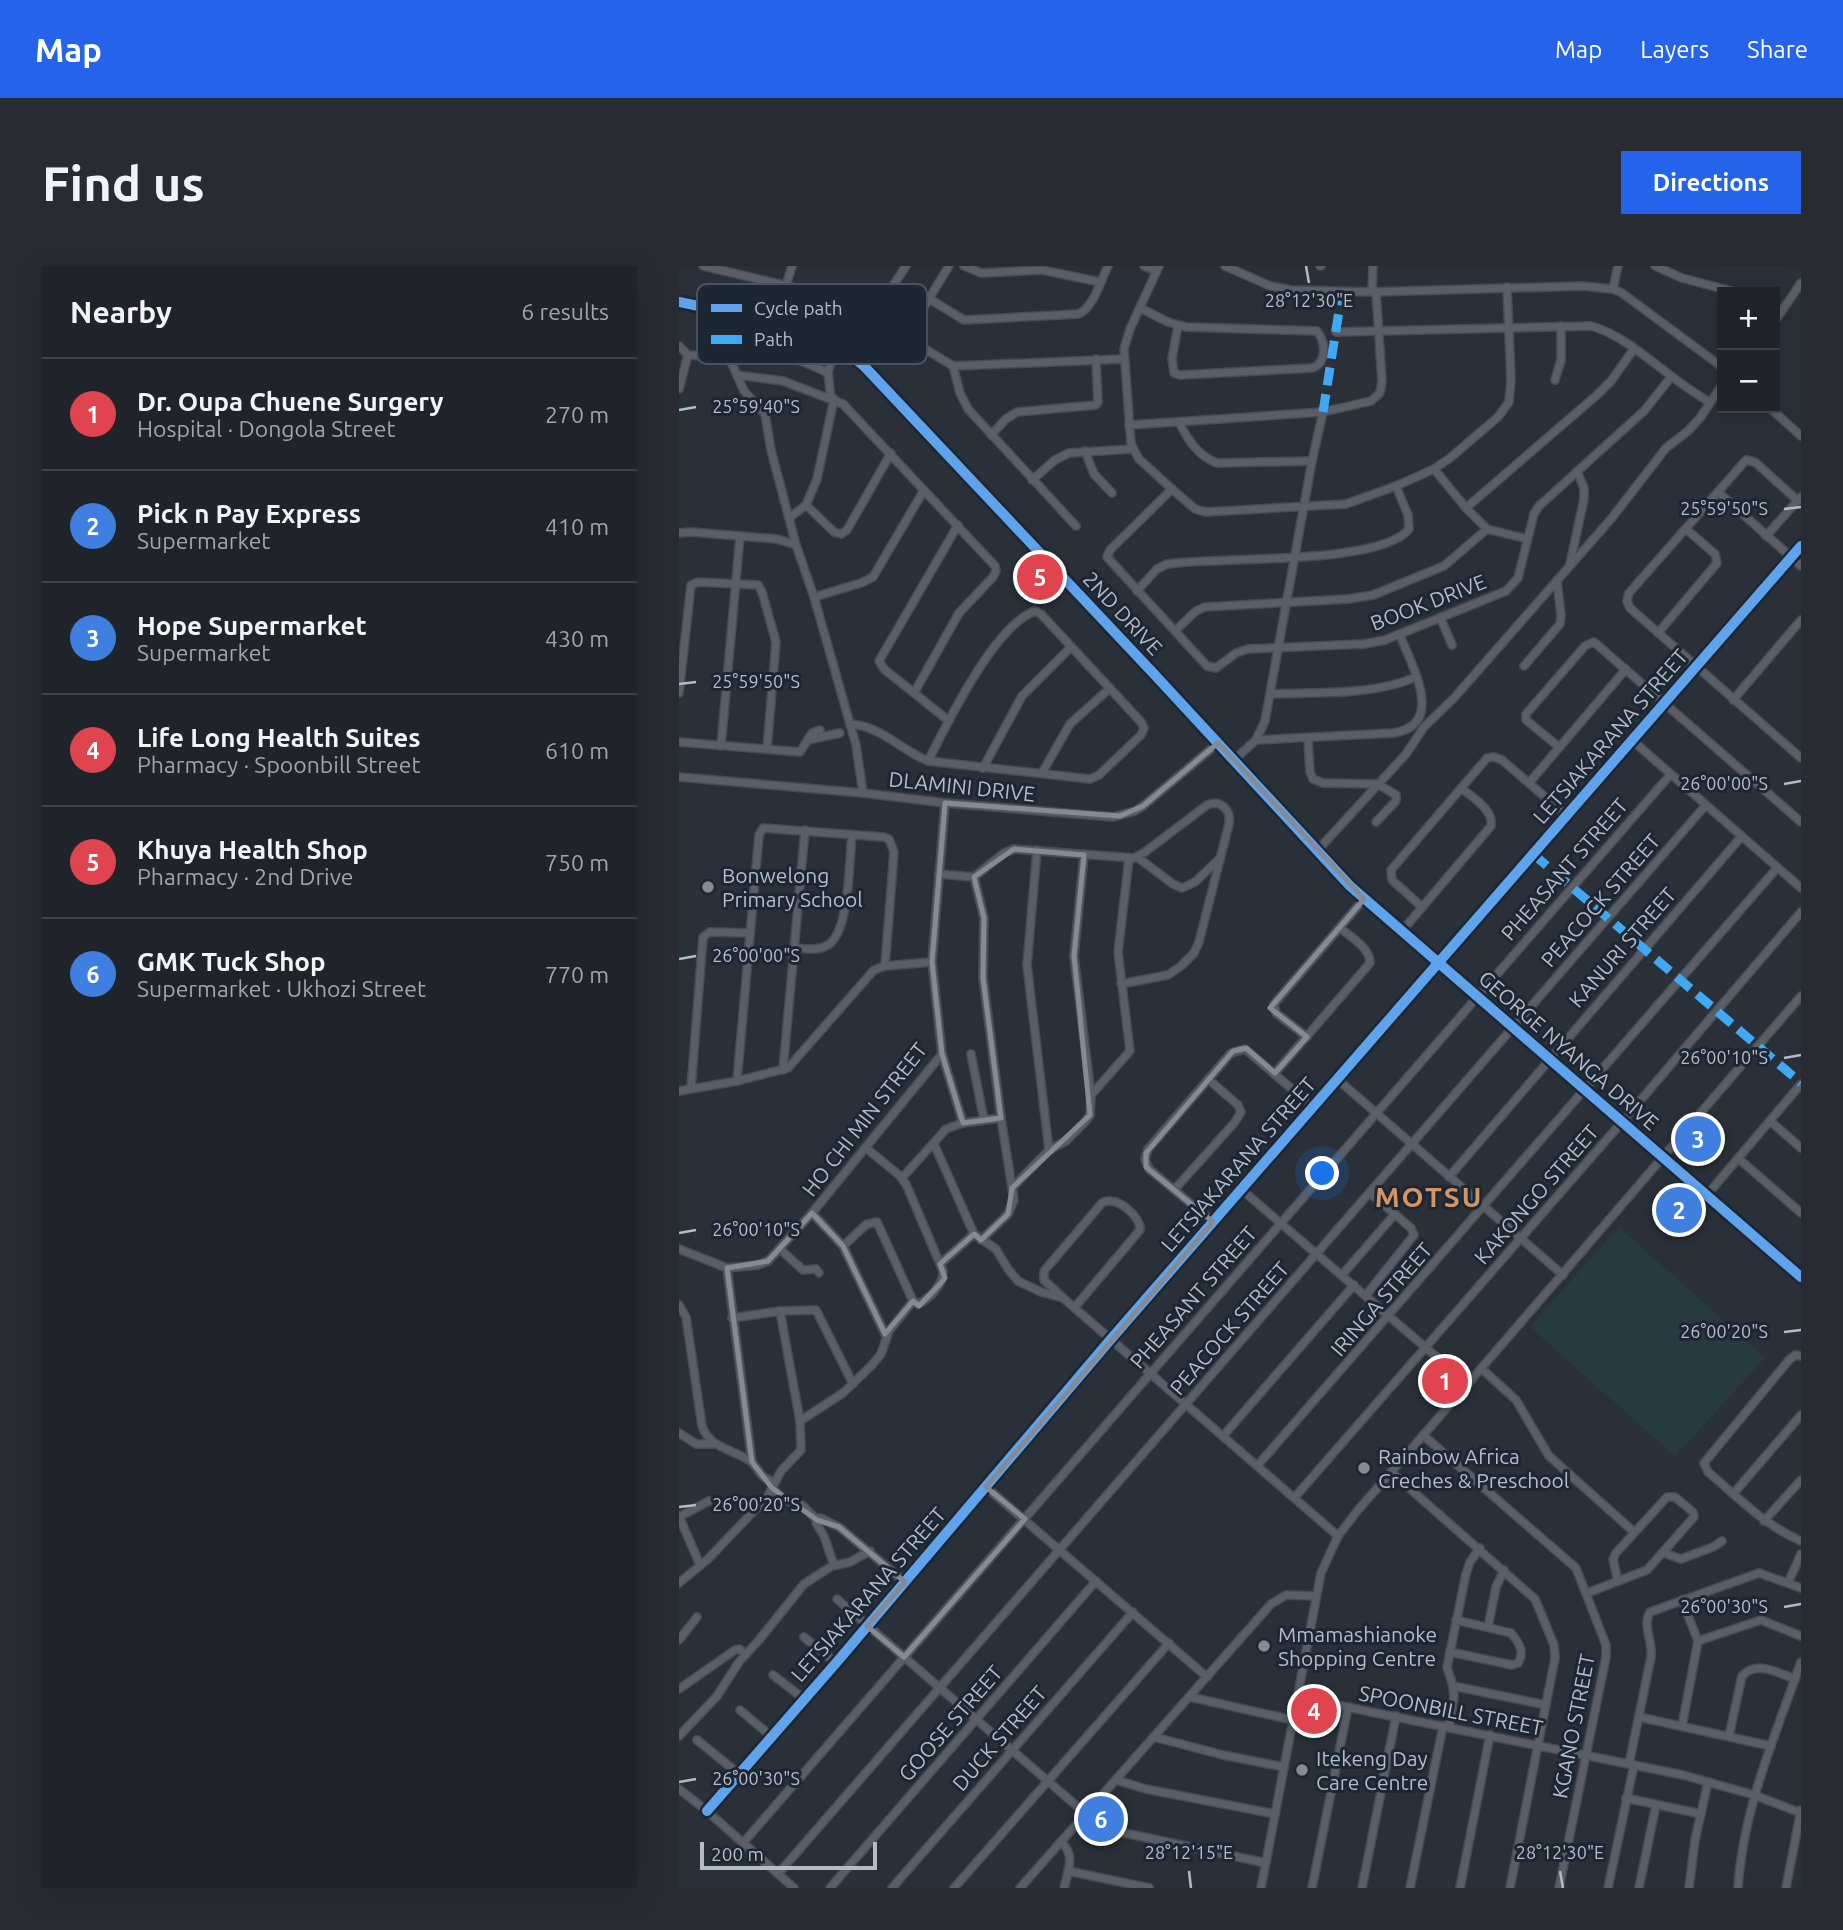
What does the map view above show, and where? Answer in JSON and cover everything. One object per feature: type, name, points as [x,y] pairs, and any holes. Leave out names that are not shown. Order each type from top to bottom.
[{"type":"street","points":[[703,266],[741,270],[780,284]]},
{"type":"street","points":[[787,284],[792,266]]},
{"type":"street","points":[[895,284],[907,266]]},
{"type":"street","points":[[949,266],[928,298],[964,320],[1078,314],[1086,310],[1108,266]]},
{"type":"street","points":[[964,266],[981,273],[1042,270],[1100,282]]},
{"type":"street","points":[[1144,266],[1158,269],[1126,339],[1124,359],[1132,449],[1195,509],[1206,512],[1346,504],[1434,470],[1505,410],[1511,391],[1507,288]]},
{"type":"street","points":[[1225,266],[1282,289],[1374,292],[1582,286],[1613,289],[1639,304],[1717,363]]},
{"type":"street","points":[[1129,425],[1323,412],[1371,401],[1380,393],[1382,382],[1373,266]]},
{"type":"street","points":[[1613,289],[1618,266]]},
{"type":"street","points":[[1655,266],[1682,278],[1717,287]]},
{"type":"street","points":[[1780,304],[1801,283]]},
{"type":"street","name":"2ND DRIVE","points":[[679,302],[697,306]]},
{"type":"street","points":[[1140,309],[1178,326],[1314,331],[1322,338],[1322,361],[1316,367],[1180,375],[1174,373],[1172,365],[1178,326]]},
{"type":"street","points":[[1336,332],[1579,325],[1600,328],[1710,402]]},
{"type":"street","points":[[1556,380],[1560,360],[1561,326]]},
{"type":"street","points":[[679,346],[688,355],[697,355]]},
{"type":"street","points":[[1467,509],[1597,395],[1611,381],[1634,349]]},
{"type":"street","points":[[927,350],[953,366],[1124,359]]},
{"type":"street","points":[[679,389],[688,355]]},
{"type":"street","points":[[991,435],[1017,412],[1096,405],[1096,359]]},
{"type":"street","points":[[732,364],[744,391],[765,414],[771,450],[796,545],[814,597],[858,753],[863,793]]},
{"type":"street","points":[[808,364],[828,373]]},
{"type":"street","points":[[789,518],[806,505],[817,479],[833,399],[828,373],[830,364]]},
{"type":"street","name":"2ND DRIVE","points":[[860,364],[877,378],[1317,851],[1364,899],[1439,963]]},
{"type":"street","points":[[953,366],[963,401],[1076,526]]},
{"type":"street","points":[[737,375],[783,381],[843,404],[996,568],[993,578],[959,613],[914,693]]},
{"type":"street","name":"BOOK DRIVE","points":[[1172,489],[1107,555],[1110,563],[1210,668],[1220,666],[1241,651],[1364,644],[1400,635],[1511,588],[1521,570],[1536,509],[1643,411],[1671,377]]},
{"type":"street","points":[[1256,740],[1401,732],[1420,725],[1454,698],[1611,520],[1666,448],[1688,432],[1717,392]]},
{"type":"street","points":[[1234,760],[1256,740],[1271,694],[1277,648],[1323,412]]},
{"type":"street","points":[[1776,413],[1801,436]]},
{"type":"street","points":[[1179,422],[1192,445],[1209,460],[1217,463],[1313,461]]},
{"type":"street","points":[[1032,480],[1063,455],[1132,449]]},
{"type":"street","points":[[1085,451],[1094,474],[1112,493]]},
{"type":"street","points":[[806,505],[836,533],[845,532],[891,453]]},
{"type":"street","points":[[1766,536],[1799,499],[1749,459],[1627,598],[1630,608],[1801,758]]},
{"type":"street","points":[[1434,470],[1487,528],[1527,539]]},
{"type":"street","points":[[1570,565],[1584,499],[1584,488],[1577,471]]},
{"type":"street","points":[[1137,591],[1157,569],[1167,564],[1354,551],[1381,544],[1406,533],[1409,529],[1409,521],[1396,486]]},
{"type":"street","points":[[814,597],[873,577],[923,490]]},
{"type":"street","points":[[1718,492],[1801,566]]},
{"type":"street","points":[[949,721],[882,667],[879,658],[958,525]]},
{"type":"street","points":[[1175,631],[1200,608],[1348,599],[1373,595],[1444,566],[1487,528]]},
{"type":"street","points":[[1658,633],[1717,563],[1715,554],[1686,529]]},
{"type":"street","points":[[679,533],[777,538],[796,545]]},
{"type":"street","points":[[721,746],[740,536]]},
{"type":"street","name":"LETSIAKARANA STREET","points":[[707,1811],[1111,1339],[1801,546]]},
{"type":"street","points":[[1524,666],[1560,624],[1557,580]]},
{"type":"street","points":[[679,693],[691,585],[698,582],[753,583],[761,589],[775,635],[767,750]]},
{"type":"street","points":[[850,724],[865,725],[880,731],[928,761],[1095,779],[1144,728],[1041,614],[1031,612],[1004,636],[986,657],[928,761]]},
{"type":"street","points":[[1441,619],[1453,645]]},
{"type":"street","points":[[1733,700],[1801,620]]},
{"type":"street","points":[[1317,851],[1406,754],[1420,725],[1423,701],[1400,635]]},
{"type":"street","points":[[1559,747],[1526,720],[1527,712],[1590,642],[1626,669],[1801,822]]},
{"type":"street","points":[[983,768],[1022,696],[1071,647]]},
{"type":"street","points":[[1529,783],[1626,669]]},
{"type":"street","points":[[1271,694],[1375,689],[1416,677]]},
{"type":"street","points":[[1042,773],[1070,724],[1110,688]]},
{"type":"street","points":[[679,742],[800,752],[812,733],[820,730]]},
{"type":"street","points":[[808,740],[840,733]]},
{"type":"street","points":[[1308,738],[1310,772],[1313,779],[1323,783],[1378,783],[1396,795],[1397,801],[1376,822]]},
{"type":"street","points":[[1633,741],[1801,888]]},
{"type":"street","name":"DLAMINI DRIVE","points":[[679,777],[1102,817],[1120,816],[1143,806],[1218,743]]},
{"type":"street","points":[[1422,907],[1392,880],[1391,870],[1483,762],[1491,757],[1502,760],[1567,816]]},
{"type":"street","name":"PHEASANT STREET","points":[[743,1843],[1670,775]]},
{"type":"street","points":[[1402,931],[1492,822],[1489,813],[1461,788]]},
{"type":"street","name":"HO CHI MIN STREET","points":[[679,1249],[727,1268],[763,1263],[781,1250],[942,1054],[932,962],[945,803]]},
{"type":"street","points":[[1091,1095],[1130,1051],[1121,984],[1118,944],[1133,858],[1207,805],[1213,803],[1224,807],[1230,818],[1194,953],[1168,975],[1121,984]]},
{"type":"street","name":"PEACOCK STREET","points":[[778,1874],[1706,806]]},
{"type":"street","points":[[737,1081],[759,835],[765,828],[886,838],[893,847],[885,965]]},
{"type":"street","points":[[783,1070],[805,830]]},
{"type":"street","points":[[796,948],[820,949],[836,937],[844,912],[852,835]]},
{"type":"street","name":"KANURI STREET","points":[[1449,1177],[1741,836]]},
{"type":"street","points":[[939,874],[974,877],[1008,850],[1037,850],[1133,858],[1182,888],[1191,885],[1221,858]]},
{"type":"street","points":[[1037,850],[1027,965],[1049,1150]]},
{"type":"street","points":[[1012,1188],[1049,1150],[1066,1141],[1088,1118],[1091,1095],[1074,956],[1084,855]]},
{"type":"street","name":"IRINGA STREET","points":[[1258,1465],[1777,868]]},
{"type":"street","points":[[974,877],[984,913],[983,978],[1014,1200],[1011,1210],[981,1240]]},
{"type":"street","points":[[1307,1037],[1276,1013],[1274,1004],[1364,899]]},
{"type":"street","name":"KAKONGO STREET","points":[[1295,1497],[1801,912]]},
{"type":"street","points":[[1275,1073],[1370,963],[1365,949],[1340,928]]},
{"type":"street","points":[[691,1089],[703,937],[710,932],[750,933]]},
{"type":"street","points":[[679,1091],[737,1081],[793,1065],[868,974],[885,965],[932,962]]},
{"type":"street","name":"GEORGE NYANGA DRIVE","points":[[1439,963],[1801,1277]]},
{"type":"street","points":[[1261,1888],[1321,1573],[1338,1536],[1665,1159],[1801,996]]},
{"type":"street","points":[[1213,1222],[1147,1166],[1146,1153],[1208,1079],[1231,1053],[1241,1049],[1249,1051],[1313,1107]]},
{"type":"street","points":[[942,1054],[963,1124]]},
{"type":"street","points":[[971,1054],[984,1120]]},
{"type":"street","points":[[1175,1189],[1241,1112],[1240,1107],[1208,1079]]},
{"type":"street","points":[[1337,1079],[1563,1275]]},
{"type":"street","points":[[1707,1195],[1801,1084]]},
{"type":"street","points":[[902,1178],[946,1129],[1001,1118]]},
{"type":"street","points":[[1770,1121],[1801,1148]]},
{"type":"street","points":[[934,1144],[974,1234],[996,1249],[1018,1281],[1041,1292],[1063,1298]]},
{"type":"street","points":[[843,1246],[867,1224],[877,1222],[913,1301],[921,1304],[942,1282],[940,1264],[909,1190],[902,1178],[866,1148]]},
{"type":"street","points":[[1738,1158],[1801,1213]]},
{"type":"street","points":[[1242,1190],[1468,1384]]},
{"type":"street","points":[[1366,1295],[1413,1238],[1411,1228],[1371,1194]]},
{"type":"street","points":[[1075,1307],[1140,1230],[1139,1221],[1112,1200],[1107,1199],[1102,1203],[1044,1271],[1044,1280],[1063,1298],[1295,1497],[1338,1536]]},
{"type":"street","points":[[812,1213],[843,1246],[886,1336]]},
{"type":"street","points":[[1342,1275],[1395,1214]]},
{"type":"street","points":[[940,1264],[974,1234]]},
{"type":"street","points":[[781,1250],[803,1270],[816,1269],[819,1273]]},
{"type":"street","points":[[727,1268],[752,1462],[759,1474],[773,1485],[783,1500],[801,1505],[817,1520],[834,1565]]},
{"type":"street","points":[[1223,1436],[1354,1285]]},
{"type":"street","points":[[800,1421],[817,1412],[853,1384],[881,1354],[886,1336],[913,1301]]},
{"type":"street","points":[[679,1305],[686,1317],[702,1426],[708,1438],[716,1444],[752,1462]]},
{"type":"street","points":[[732,1318],[780,1311],[816,1310],[853,1384]]},
{"type":"street","points":[[679,1583],[768,1496],[773,1485],[801,1450],[800,1421],[780,1311]]},
{"type":"street","points":[[1801,1356],[1795,1355],[1789,1360],[1705,1460],[1704,1466],[1707,1472],[1764,1521],[1801,1541]]},
{"type":"street","points":[[1482,1368],[1516,1401],[1549,1456],[1634,1532]]},
{"type":"street","points":[[1734,1493],[1801,1415]]},
{"type":"street","points":[[679,1433],[697,1444],[716,1444]]},
{"type":"street","name":"KGANO STREET","points":[[1423,1435],[1571,1563],[1579,1573],[1607,1650],[1559,1888]]},
{"type":"street","points":[[1391,1472],[1535,1599],[1554,1645],[1555,1658],[1510,1888]]},
{"type":"street","points":[[1764,1521],[1801,1480]]},
{"type":"street","points":[[986,1487],[1207,1677]]},
{"type":"street","points":[[1587,1593],[1647,1570],[1664,1553],[1695,1517],[1675,1497],[1667,1497],[1613,1557],[1618,1581]]},
{"type":"street","points":[[700,1565],[679,1517],[709,1501]]},
{"type":"street","points":[[817,1520],[821,1518],[833,1523],[905,1582]]},
{"type":"street","points":[[1664,1553],[1674,1558],[1685,1558],[1722,1541]]},
{"type":"street","points":[[1410,1888],[1454,1697],[1447,1672],[1456,1620],[1466,1574],[1480,1548]]},
{"type":"street","points":[[679,1736],[717,1696],[746,1654],[804,1584],[834,1565],[856,1560],[870,1551]]},
{"type":"street","points":[[1788,1583],[1801,1554]]},
{"type":"street","points":[[1488,1627],[1496,1587],[1504,1570]]},
{"type":"street","points":[[1608,1888],[1652,1648],[1646,1623],[1647,1615],[1653,1610],[1759,1573],[1801,1588]]},
{"type":"street","name":"GOOSE STREET","points":[[830,1888],[1096,1581]]},
{"type":"street","points":[[1020,1888],[1271,1604],[1280,1597],[1291,1594],[1316,1596]]},
{"type":"street","points":[[837,1600],[1048,1781],[1084,1817],[1101,1828],[1266,1863]]},
{"type":"street","points":[[1682,1600],[1698,1641],[1682,1726]]},
{"type":"street","name":"DUCK STREET","points":[[892,1888],[1133,1612]]},
{"type":"street","points":[[679,1640],[697,1617]]},
{"type":"street","points":[[1450,1652],[1507,1664],[1518,1663],[1522,1657],[1511,1633],[1456,1620]]},
{"type":"street","points":[[1698,1641],[1762,1620],[1801,1636]]},
{"type":"street","points":[[804,1637],[836,1663]]},
{"type":"street","points":[[954,1888],[1168,1643]]},
{"type":"street","points":[[679,1689],[735,1650],[739,1649],[746,1654]]},
{"type":"street","points":[[1738,1888],[1754,1795],[1801,1662]]},
{"type":"street","points":[[1729,1736],[1745,1672],[1757,1667],[1795,1679]]},
{"type":"street","points":[[773,1675],[804,1699]]},
{"type":"street","points":[[1453,1686],[1546,1705]]},
{"type":"street","points":[[1190,1697],[1293,1720]]},
{"type":"street","name":"SPOONBILL STREET","points":[[1297,1697],[1708,1782],[1801,1812]]},
{"type":"street","points":[[1312,1888],[1347,1707]]},
{"type":"street","points":[[740,1710],[772,1737]]},
{"type":"street","points":[[1362,1888],[1396,1716]]},
{"type":"street","points":[[1639,1717],[1771,1746]]},
{"type":"street","points":[[1460,1888],[1490,1735]]},
{"type":"street","points":[[1154,1737],[1284,1767]]},
{"type":"street","points":[[697,1740],[739,1774]]},
{"type":"street","points":[[1116,1780],[1146,1789],[1275,1814]]},
{"type":"street","points":[[1689,1888],[1700,1814],[1708,1782]]},
{"type":"street","points":[[679,1789],[794,1888]]},
{"type":"street","points":[[1626,1798],[1700,1814]]},
{"type":"street","points":[[1639,1888],[1656,1805]]},
{"type":"street","points":[[1786,1888],[1801,1812]]},
{"type":"street","points":[[1061,1842],[1070,1853],[1064,1888]]},
{"type":"street","points":[[1068,1871],[1149,1888]]},
{"type":"highlighted area","points":[[1218,743],[1364,899],[1270,1008],[1307,1037],[1275,1073],[1246,1048],[1233,1051],[1146,1153],[1146,1167],[1213,1222],[986,1487],[1025,1519],[904,1657],[867,1626],[905,1582],[839,1527],[817,1520],[772,1488],[752,1462],[727,1268],[768,1261],[812,1213],[843,1246],[885,1334],[913,1301],[919,1306],[945,1278],[940,1264],[974,1234],[981,1240],[1008,1214],[1012,1188],[1090,1115],[1074,956],[1084,855],[1014,849],[974,877],[984,918],[983,978],[1001,1118],[963,1123],[942,1054],[932,962],[945,803],[1120,816],[1143,806]]},
{"type":"green space","points":[[1619,1227],[1765,1358],[1675,1456],[1530,1327]]},
{"type":"marked path","points":[[1323,412],[1342,292]]},
{"type":"marked path","points":[[1533,854],[1801,1083]]},
{"type":"cycle path","points":[[679,302],[697,306]]},
{"type":"cycle path","points":[[862,364],[1350,886],[1801,1277]]},
{"type":"cycle path","points":[[707,1811],[1111,1339],[1801,546]]},
{"type":"place","name":"Khuya Health Shop","points":[[1040,577]]},
{"type":"place","name":"Bonwelong Primary School","points":[[708,887]]},
{"type":"place","name":"Hope Supermarket","points":[[1698,1139]]},
{"type":"place","name":"Pick n Pay Express","points":[[1679,1210]]},
{"type":"place","name":"Dr. Oupa Chuene Surgery","points":[[1445,1381]]},
{"type":"place","name":"Rainbow Africa Creches & Preschool","points":[[1364,1468]]},
{"type":"place","name":"Mmamashianoke Shopping Centre","points":[[1264,1646]]},
{"type":"place","name":"Life Long Health Suites","points":[[1314,1711]]},
{"type":"place","name":"Itekeng Day Care Centre","points":[[1302,1770]]},
{"type":"place","name":"GMK Tuck Shop","points":[[1101,1819]]},
{"type":"district","name":"MOTSU","points":[[1429,1196]]}]
